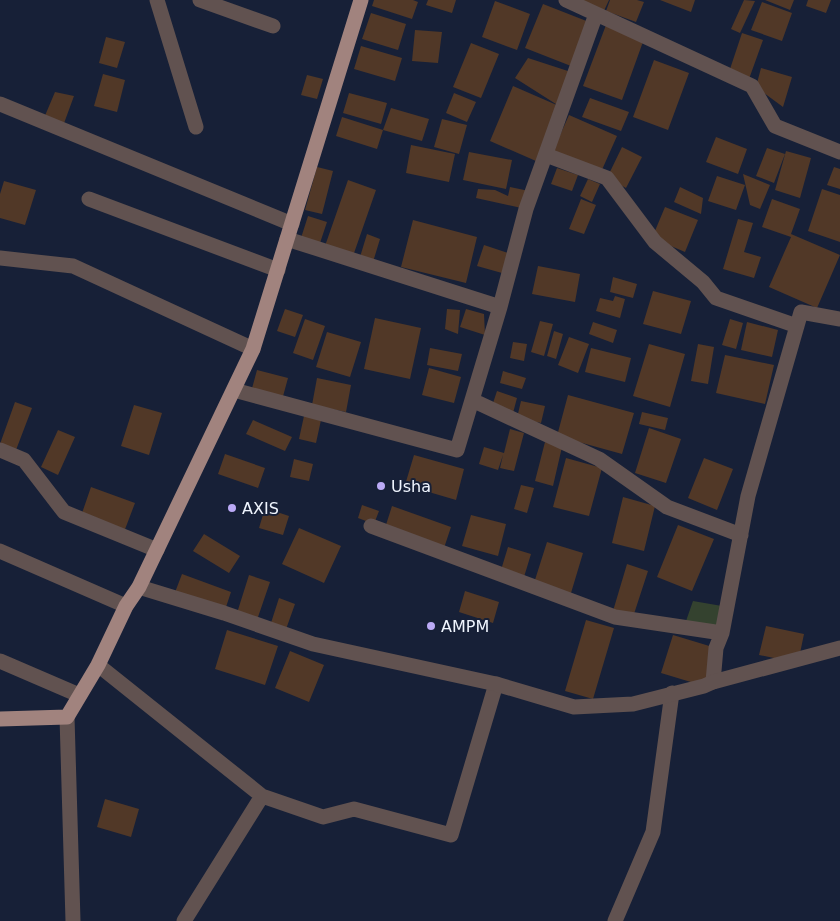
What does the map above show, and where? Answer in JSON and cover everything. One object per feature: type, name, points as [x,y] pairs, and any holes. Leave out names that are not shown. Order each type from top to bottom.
[{"type":"main road","points":[[0,719],[67,716],[98,665],[126,606],[139,587],[253,349],[361,0]]},
{"type":"street","points":[[157,0],[196,127]]},
{"type":"street","points":[[200,0],[273,26]]},
{"type":"street","points":[[566,0],[752,86],[775,126],[840,152]]},
{"type":"street","points":[[234,390],[457,450],[500,307],[526,209],[596,14]]},
{"type":"street","points":[[0,104],[292,224]]},
{"type":"street","points":[[546,154],[607,178],[655,242],[703,282],[716,298],[797,326]]},
{"type":"street","points":[[89,199],[278,270]]},
{"type":"street","points":[[287,239],[500,307]]},
{"type":"street","points":[[0,258],[73,266],[253,349]]},
{"type":"street","points":[[712,682],[716,648],[722,633],[748,496],[801,312],[840,318]]},
{"type":"street","points":[[472,400],[599,459],[666,507],[741,535]]},
{"type":"street","points":[[0,450],[24,460],[64,512],[157,550]]},
{"type":"street","points":[[371,526],[615,616],[722,633]]},
{"type":"street","points":[[0,551],[126,606]]},
{"type":"street","points":[[139,587],[224,613],[313,644],[496,684],[574,706],[633,704],[840,648]]},
{"type":"street","points":[[0,661],[80,695]]},
{"type":"street","points":[[98,665],[262,796],[323,817],[354,809],[451,835],[496,684]]},
{"type":"street","points":[[615,921],[653,832],[672,694]]},
{"type":"street","points":[[67,716],[72,920]]},
{"type":"street","points":[[184,921],[262,796]]},
{"type":"green space","points":[[693,601],[722,606],[717,629],[686,621]]},
{"type":"building","points":[[374,0],[413,0],[418,2],[412,19],[372,6]]},
{"type":"building","points":[[428,0],[456,0],[452,13],[426,5]]},
{"type":"building","points":[[574,0],[609,0],[603,13]]},
{"type":"building","points":[[610,0],[637,0],[644,2],[636,22],[606,11]]},
{"type":"building","points":[[660,0],[695,0],[691,12]]},
{"type":"building","points":[[744,0],[755,1],[740,33],[731,29]]},
{"type":"building","points":[[765,0],[794,0],[790,10]]},
{"type":"building","points":[[808,0],[831,0],[826,13],[806,6]]},
{"type":"building","points":[[495,1],[530,14],[517,50],[482,37]]},
{"type":"building","points":[[762,2],[792,13],[782,41],[751,30]]},
{"type":"building","points":[[543,4],[589,22],[571,66],[525,48]]},
{"type":"building","points":[[371,13],[406,24],[398,50],[362,39]]},
{"type":"building","points":[[606,25],[644,39],[622,100],[583,86]]},
{"type":"building","points":[[415,30],[442,32],[438,63],[412,61]]},
{"type":"building","points":[[742,33],[763,40],[749,79],[729,72]]},
{"type":"building","points":[[106,37],[125,42],[117,68],[99,63]]},
{"type":"building","points":[[471,43],[499,54],[481,98],[453,87]]},
{"type":"building","points":[[361,46],[402,58],[395,81],[354,69]]},
{"type":"building","points":[[528,58],[571,72],[559,106],[515,78]]},
{"type":"building","points":[[654,60],[689,73],[668,130],[633,117]]},
{"type":"building","points":[[761,68],[792,77],[783,107],[756,87]]},
{"type":"building","points":[[103,74],[125,80],[117,112],[94,106]]},
{"type":"building","points":[[307,75],[323,79],[317,99],[301,95]]},
{"type":"building","points":[[513,86],[559,106],[536,161],[490,141]]},
{"type":"building","points":[[55,92],[74,96],[63,126],[44,118]]},
{"type":"building","points":[[349,93],[387,103],[381,124],[343,113]]},
{"type":"building","points":[[454,93],[476,102],[467,122],[446,113]]},
{"type":"building","points":[[590,98],[629,112],[621,131],[582,117]]},
{"type":"building","points":[[391,108],[429,119],[422,141],[383,130]]},
{"type":"building","points":[[569,115],[617,136],[601,172],[553,151]]},
{"type":"building","points":[[342,117],[383,130],[377,149],[336,136]]},
{"type":"building","points":[[442,119],[467,125],[459,154],[434,147]]},
{"type":"building","points":[[716,137],[747,149],[738,174],[706,162]]},
{"type":"building","points":[[411,145],[455,154],[449,182],[406,173]]},
{"type":"building","points":[[622,147],[642,157],[626,188],[607,178]]},
{"type":"building","points":[[767,148],[785,154],[774,183],[756,176]]},
{"type":"building","points":[[786,151],[811,158],[800,198],[775,190]]},
{"type":"building","points":[[469,152],[512,160],[506,189],[463,180]]},
{"type":"building","points":[[317,167],[333,171],[322,214],[305,210]]},
{"type":"building","points":[[834,167],[840,169],[840,189],[827,185]]},
{"type":"building","points":[[557,168],[578,175],[572,191],[551,184]]},
{"type":"building","points":[[743,174],[770,185],[760,209],[750,205]]},
{"type":"building","points":[[717,176],[745,185],[736,210],[708,201]]},
{"type":"building","points":[[588,179],[600,184],[592,202],[580,196]]},
{"type":"building","points":[[348,180],[376,190],[353,256],[325,246]]},
{"type":"building","points":[[4,181],[36,190],[25,225],[0,218],[0,194]]},
{"type":"building","points":[[510,187],[529,191],[526,209],[476,198],[478,189],[495,190],[508,196]]},
{"type":"building","points":[[680,187],[703,198],[701,214],[674,202]]},
{"type":"building","points":[[822,189],[840,195],[840,242],[808,231]]},
{"type":"building","points":[[581,199],[596,205],[584,234],[569,229]]},
{"type":"building","points":[[772,199],[800,209],[791,234],[840,255],[817,308],[769,287],[791,237],[762,227]]},
{"type":"building","points":[[665,207],[698,220],[685,252],[652,238]]},
{"type":"building","points":[[308,216],[327,222],[320,243],[301,238]]},
{"type":"building","points":[[738,219],[753,223],[744,252],[761,257],[754,278],[723,269]]},
{"type":"building","points":[[413,220],[477,237],[466,283],[401,267]]},
{"type":"building","points":[[367,234],[380,239],[373,262],[360,257]]},
{"type":"building","points":[[484,245],[508,253],[502,273],[477,266]]},
{"type":"building","points":[[538,266],[580,274],[575,302],[532,294]]},
{"type":"building","points":[[613,277],[637,284],[633,298],[610,292]]},
{"type":"building","points":[[653,291],[691,301],[681,334],[643,324]]},
{"type":"building","points":[[615,296],[625,299],[620,318],[596,311],[600,298],[613,301]]},
{"type":"building","points":[[285,309],[303,315],[295,337],[277,331]]},
{"type":"building","points":[[447,309],[460,310],[458,334],[445,329]]},
{"type":"building","points":[[466,309],[484,314],[485,335],[460,327]]},
{"type":"building","points":[[375,318],[421,328],[410,379],[364,369]]},
{"type":"building","points":[[305,319],[325,326],[313,360],[293,353]]},
{"type":"building","points":[[730,319],[743,323],[736,349],[722,345]]},
{"type":"building","points":[[540,321],[553,324],[544,356],[531,352]]},
{"type":"building","points":[[593,322],[617,330],[613,343],[589,334]]},
{"type":"building","points":[[747,322],[778,330],[772,357],[741,350]]},
{"type":"building","points":[[554,331],[563,334],[556,359],[547,356]]},
{"type":"building","points":[[327,332],[361,342],[350,377],[316,367]]},
{"type":"building","points":[[569,337],[589,344],[578,373],[558,365]]},
{"type":"building","points":[[513,342],[527,344],[524,361],[510,358]]},
{"type":"building","points":[[649,344],[685,354],[670,407],[633,396]]},
{"type":"building","points":[[698,344],[714,347],[708,384],[691,381]]},
{"type":"building","points":[[430,348],[462,354],[458,371],[427,365]]},
{"type":"building","points":[[591,348],[631,358],[625,382],[585,372]]},
{"type":"building","points":[[725,355],[774,365],[765,404],[716,393]]},
{"type":"building","points":[[429,368],[461,377],[454,403],[422,395]]},
{"type":"building","points":[[257,370],[288,378],[282,400],[251,392]]},
{"type":"building","points":[[503,371],[526,378],[522,389],[500,383]]},
{"type":"building","points":[[317,378],[351,385],[346,412],[312,405]]},
{"type":"building","points":[[497,391],[517,398],[513,413],[492,406]]},
{"type":"building","points":[[568,395],[634,413],[622,454],[557,436]]},
{"type":"building","points":[[521,401],[545,406],[541,423],[517,418]]},
{"type":"building","points":[[15,402],[32,408],[16,450],[0,444]]},
{"type":"building","points":[[134,405],[162,413],[149,455],[121,446]]},
{"type":"building","points":[[642,412],[668,418],[665,430],[639,424]]},
{"type":"building","points":[[304,416],[321,420],[316,443],[299,439]]},
{"type":"building","points":[[253,420],[292,437],[285,451],[246,434]]},
{"type":"building","points":[[649,428],[681,439],[666,483],[635,473]]},
{"type":"building","points":[[510,429],[524,433],[514,471],[500,468],[503,455],[498,470],[479,464],[484,447],[504,453]]},
{"type":"building","points":[[58,430],[75,437],[58,475],[41,467]]},
{"type":"building","points":[[545,442],[562,447],[553,486],[535,481]]},
{"type":"building","points":[[225,454],[265,468],[258,488],[218,474]]},
{"type":"building","points":[[414,455],[464,469],[456,500],[405,485]]},
{"type":"building","points":[[566,458],[602,468],[589,516],[553,507]]},
{"type":"building","points":[[704,458],[733,469],[717,510],[688,498]]},
{"type":"building","points":[[294,459],[313,464],[309,481],[290,477]]},
{"type":"building","points":[[521,485],[534,488],[527,513],[514,509]]},
{"type":"building","points":[[91,487],[135,503],[124,532],[81,516]]},
{"type":"building","points":[[623,497],[655,506],[644,551],[612,543]]},
{"type":"building","points":[[362,505],[379,511],[374,524],[358,518]]},
{"type":"building","points":[[392,506],[451,527],[444,548],[385,528]]},
{"type":"building","points":[[265,508],[289,516],[283,535],[259,528]]},
{"type":"building","points":[[471,515],[506,524],[498,556],[462,546]]},
{"type":"building","points":[[678,525],[714,539],[692,591],[657,577]]},
{"type":"building","points":[[299,528],[341,546],[324,583],[282,564]]},
{"type":"building","points":[[204,534],[240,556],[229,573],[193,551]]},
{"type":"building","points":[[547,542],[583,553],[571,593],[534,583]]},
{"type":"building","points":[[508,547],[531,554],[524,577],[501,570]]},
{"type":"building","points":[[627,564],[648,571],[633,617],[613,611]]},
{"type":"building","points":[[182,574],[231,592],[224,613],[174,595]]},
{"type":"building","points":[[249,575],[270,582],[257,620],[237,613]]},
{"type":"building","points":[[465,591],[499,602],[493,623],[459,612]]},
{"type":"building","points":[[279,598],[295,604],[285,632],[270,626]]},
{"type":"building","points":[[586,620],[614,628],[593,699],[565,691]]},
{"type":"building","points":[[766,626],[804,634],[798,663],[759,655]]},
{"type":"building","points":[[227,630],[278,646],[265,685],[215,669]]},
{"type":"building","points":[[673,635],[716,648],[704,686],[661,673]]},
{"type":"building","points":[[290,651],[324,665],[309,702],[275,688]]},
{"type":"building","points":[[105,799],[139,809],[131,837],[97,827]]},
{"type":"place","name":"Usha","points":[[381,486]]},
{"type":"place","name":"AXIS","points":[[232,508]]},
{"type":"place","name":"AMPM","points":[[431,626]]}]
